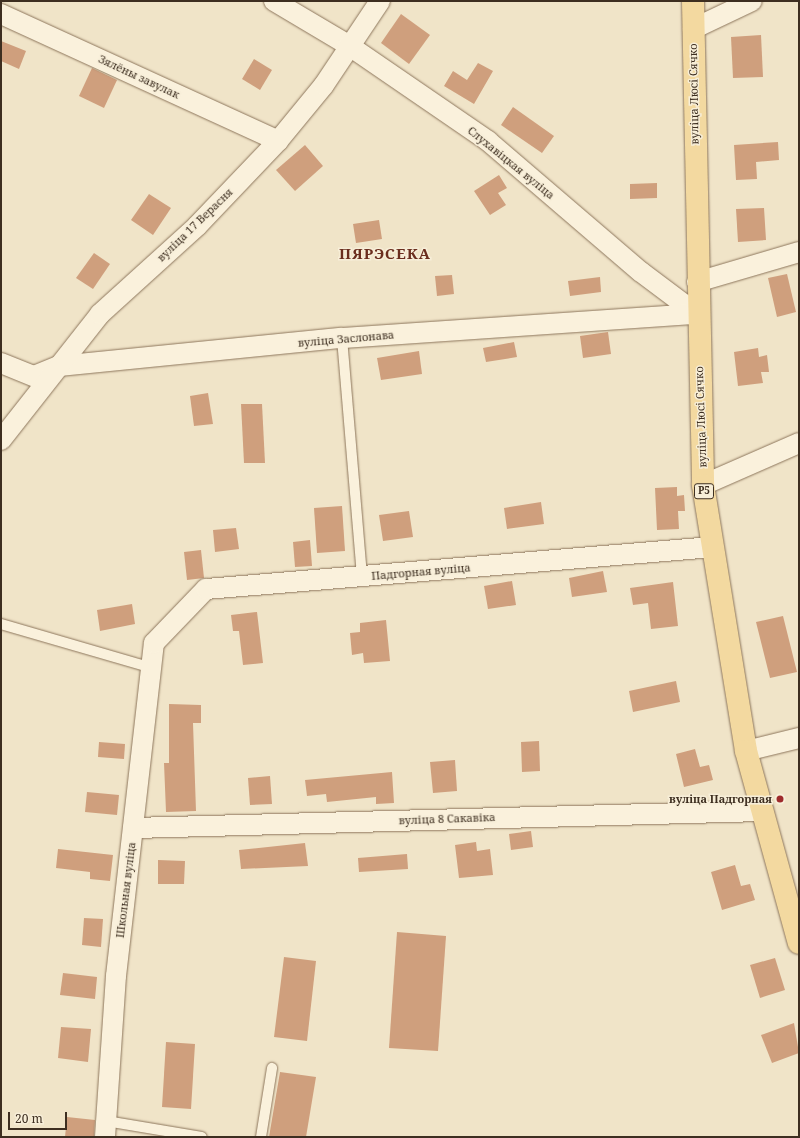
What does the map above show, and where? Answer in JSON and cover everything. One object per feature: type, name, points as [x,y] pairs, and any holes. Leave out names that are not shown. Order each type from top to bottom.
[{"type":"main road","name":"вуліца Люсі Сячко","points":[[693,1],[697,314],[703,485],[746,751],[760,811],[799,943]]},
{"type":"street","name":"Слухавіцкая вуліца","points":[[274,1],[348,45],[488,141],[641,272],[697,314]]},
{"type":"street","name":"вуліца 17 Верасня","points":[[1,440],[100,314],[197,226],[278,141],[324,85],[348,45],[380,1]]},
{"type":"street","points":[[693,29],[752,1]]},
{"type":"street","name":"Зялёны завулак","points":[[1,14],[278,141]]},
{"type":"street","points":[[697,282],[799,252]]},
{"type":"street","name":"вуліца Заслонава","points":[[1,363],[34,376],[59,366],[342,338],[697,314]]},
{"type":"street","points":[[703,485],[799,443]]},
{"type":"street","name":"Падгорная вуліца","points":[[154,643],[206,589],[712,547]]},
{"type":"street","name":"Школьная вуліца","points":[[106,1129],[116,976],[154,643]]},
{"type":"street","points":[[746,751],[799,738]]},
{"type":"street","name":"вуліца 8 Сакавіка","points":[[133,828],[760,811]]},
{"type":"lane","points":[[342,338],[362,577]]},
{"type":"lane","points":[[1,624],[152,668]]},
{"type":"lane","points":[[261,1137],[272,1068]]},
{"type":"lane","points":[[106,1129],[202,1137]]},
{"type":"building","points":[[401,14],[430,35],[409,64],[381,43]]},
{"type":"building","points":[[761,35],[763,77],[733,78],[731,37]]},
{"type":"building","points":[[1,41],[26,51],[19,69],[1,61]]},
{"type":"building","points":[[254,59],[272,70],[260,90],[242,79]]},
{"type":"building","points":[[478,63],[493,71],[474,104],[444,86],[453,71],[467,80]]},
{"type":"building","points":[[92,68],[117,80],[104,108],[79,96]]},
{"type":"building","points":[[513,107],[554,136],[542,153],[501,125]]},
{"type":"building","points":[[778,142],[779,160],[756,162],[757,179],[736,180],[734,145]]},
{"type":"building","points":[[305,145],[323,166],[295,191],[276,170]]},
{"type":"building","points":[[499,175],[507,188],[498,193],[506,205],[490,215],[474,191]]},
{"type":"building","points":[[657,183],[657,198],[630,199],[630,184]]},
{"type":"building","points":[[149,194],[171,208],[153,235],[131,220]]},
{"type":"building","points":[[764,208],[766,240],[738,242],[736,209]]},
{"type":"building","points":[[379,220],[382,239],[356,243],[353,224]]},
{"type":"building","points":[[94,253],[110,264],[93,289],[76,278]]},
{"type":"building","points":[[787,274],[796,312],[777,317],[768,278]]},
{"type":"building","points":[[452,275],[454,294],[437,296],[435,276]]},
{"type":"building","points":[[600,277],[601,292],[570,296],[568,281]]},
{"type":"building","points":[[608,332],[611,354],[583,358],[580,336]]},
{"type":"building","points":[[514,342],[517,357],[486,362],[483,348]]},
{"type":"building","points":[[758,348],[759,357],[767,355],[769,372],[761,372],[763,383],[738,386],[734,352]]},
{"type":"building","points":[[419,351],[422,374],[381,380],[377,358]]},
{"type":"building","points":[[208,393],[213,424],[194,426],[190,396]]},
{"type":"building","points":[[241,404],[262,404],[265,463],[244,463]]},
{"type":"building","points":[[677,487],[677,496],[684,495],[685,511],[678,511],[679,529],[657,530],[655,488]]},
{"type":"building","points":[[541,502],[544,524],[507,529],[504,508]]},
{"type":"building","points":[[342,506],[345,551],[317,553],[314,508]]},
{"type":"building","points":[[409,511],[413,537],[383,541],[379,515]]},
{"type":"building","points":[[236,528],[239,549],[215,552],[213,530]]},
{"type":"building","points":[[310,540],[312,566],[295,567],[293,542]]},
{"type":"building","points":[[201,550],[204,578],[187,580],[184,552]]},
{"type":"building","points":[[603,571],[607,592],[572,597],[569,578]]},
{"type":"building","points":[[512,581],[516,605],[488,609],[484,586]]},
{"type":"building","points":[[673,582],[678,626],[651,629],[648,603],[633,605],[630,588]]},
{"type":"building","points":[[132,604],[135,624],[100,631],[97,610]]},
{"type":"building","points":[[257,612],[263,663],[243,665],[239,631],[233,631],[231,615]]},
{"type":"building","points":[[783,616],[797,672],[770,678],[756,622]]},
{"type":"building","points":[[386,620],[390,661],[364,663],[363,653],[352,655],[350,633],[360,632],[360,623]]},
{"type":"building","points":[[676,681],[680,702],[633,712],[629,691]]},
{"type":"building","points":[[169,704],[201,705],[201,723],[193,723],[196,811],[166,812],[164,763],[169,763]]},
{"type":"building","points":[[539,741],[540,771],[522,772],[521,742]]},
{"type":"building","points":[[99,742],[125,744],[124,759],[98,757]]},
{"type":"building","points":[[695,749],[700,767],[709,765],[713,780],[684,787],[676,754]]},
{"type":"building","points":[[455,760],[457,791],[433,793],[430,762]]},
{"type":"building","points":[[392,772],[394,803],[376,804],[376,797],[327,802],[326,794],[307,796],[305,780]]},
{"type":"building","points":[[270,776],[272,804],[250,805],[248,778]]},
{"type":"building","points":[[87,792],[119,795],[117,815],[85,812]]},
{"type":"building","points":[[531,831],[533,847],[511,850],[509,834]]},
{"type":"building","points":[[476,842],[477,851],[490,849],[493,875],[459,878],[455,845]]},
{"type":"building","points":[[305,843],[308,866],[241,869],[239,850]]},
{"type":"building","points":[[58,849],[113,855],[110,881],[90,879],[90,872],[56,868]]},
{"type":"building","points":[[407,854],[408,869],[359,872],[358,858]]},
{"type":"building","points":[[158,860],[185,861],[184,884],[158,884]]},
{"type":"building","points":[[735,865],[741,886],[750,884],[755,900],[722,910],[711,872]]},
{"type":"building","points":[[84,918],[103,919],[101,947],[82,945]]},
{"type":"building","points":[[397,932],[446,936],[438,1051],[389,1048]]},
{"type":"building","points":[[284,957],[316,961],[307,1041],[274,1037]]},
{"type":"building","points":[[775,958],[785,990],[760,998],[750,965]]},
{"type":"building","points":[[63,973],[97,977],[95,999],[60,995]]},
{"type":"building","points":[[794,1023],[799,1053],[772,1063],[761,1035]]},
{"type":"building","points":[[61,1027],[91,1029],[88,1062],[58,1058]]},
{"type":"building","points":[[166,1042],[195,1044],[191,1109],[162,1107]]},
{"type":"building","points":[[280,1072],[316,1077],[306,1137],[269,1137]]},
{"type":"building","points":[[67,1117],[95,1120],[94,1137],[65,1137]]},
{"type":"place","name":"вуліца Падгорная","points":[[780,799]]},
{"type":"district","name":"ПЯРЭСЕКА","points":[[385,254]]}]
